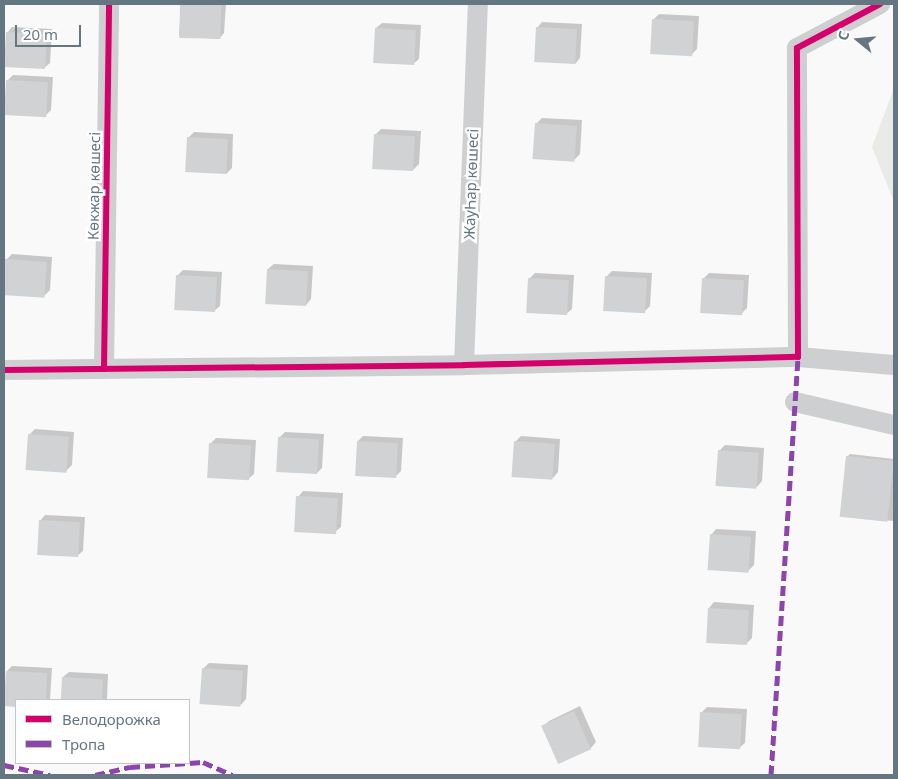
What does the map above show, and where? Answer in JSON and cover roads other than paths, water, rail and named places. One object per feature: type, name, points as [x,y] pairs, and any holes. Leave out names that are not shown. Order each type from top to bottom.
[{"type":"street","name":"Көкжар көшесі","points":[[104,369],[109,4]]},
{"type":"street","name":"ЖауҺар көшесі","points":[[464,364],[478,4]]},
{"type":"street","points":[[798,357],[796,48],[880,4]]},
{"type":"street","points":[[4,370],[464,364],[798,357],[894,365]]},
{"type":"street","points":[[795,402],[894,425]]}]
